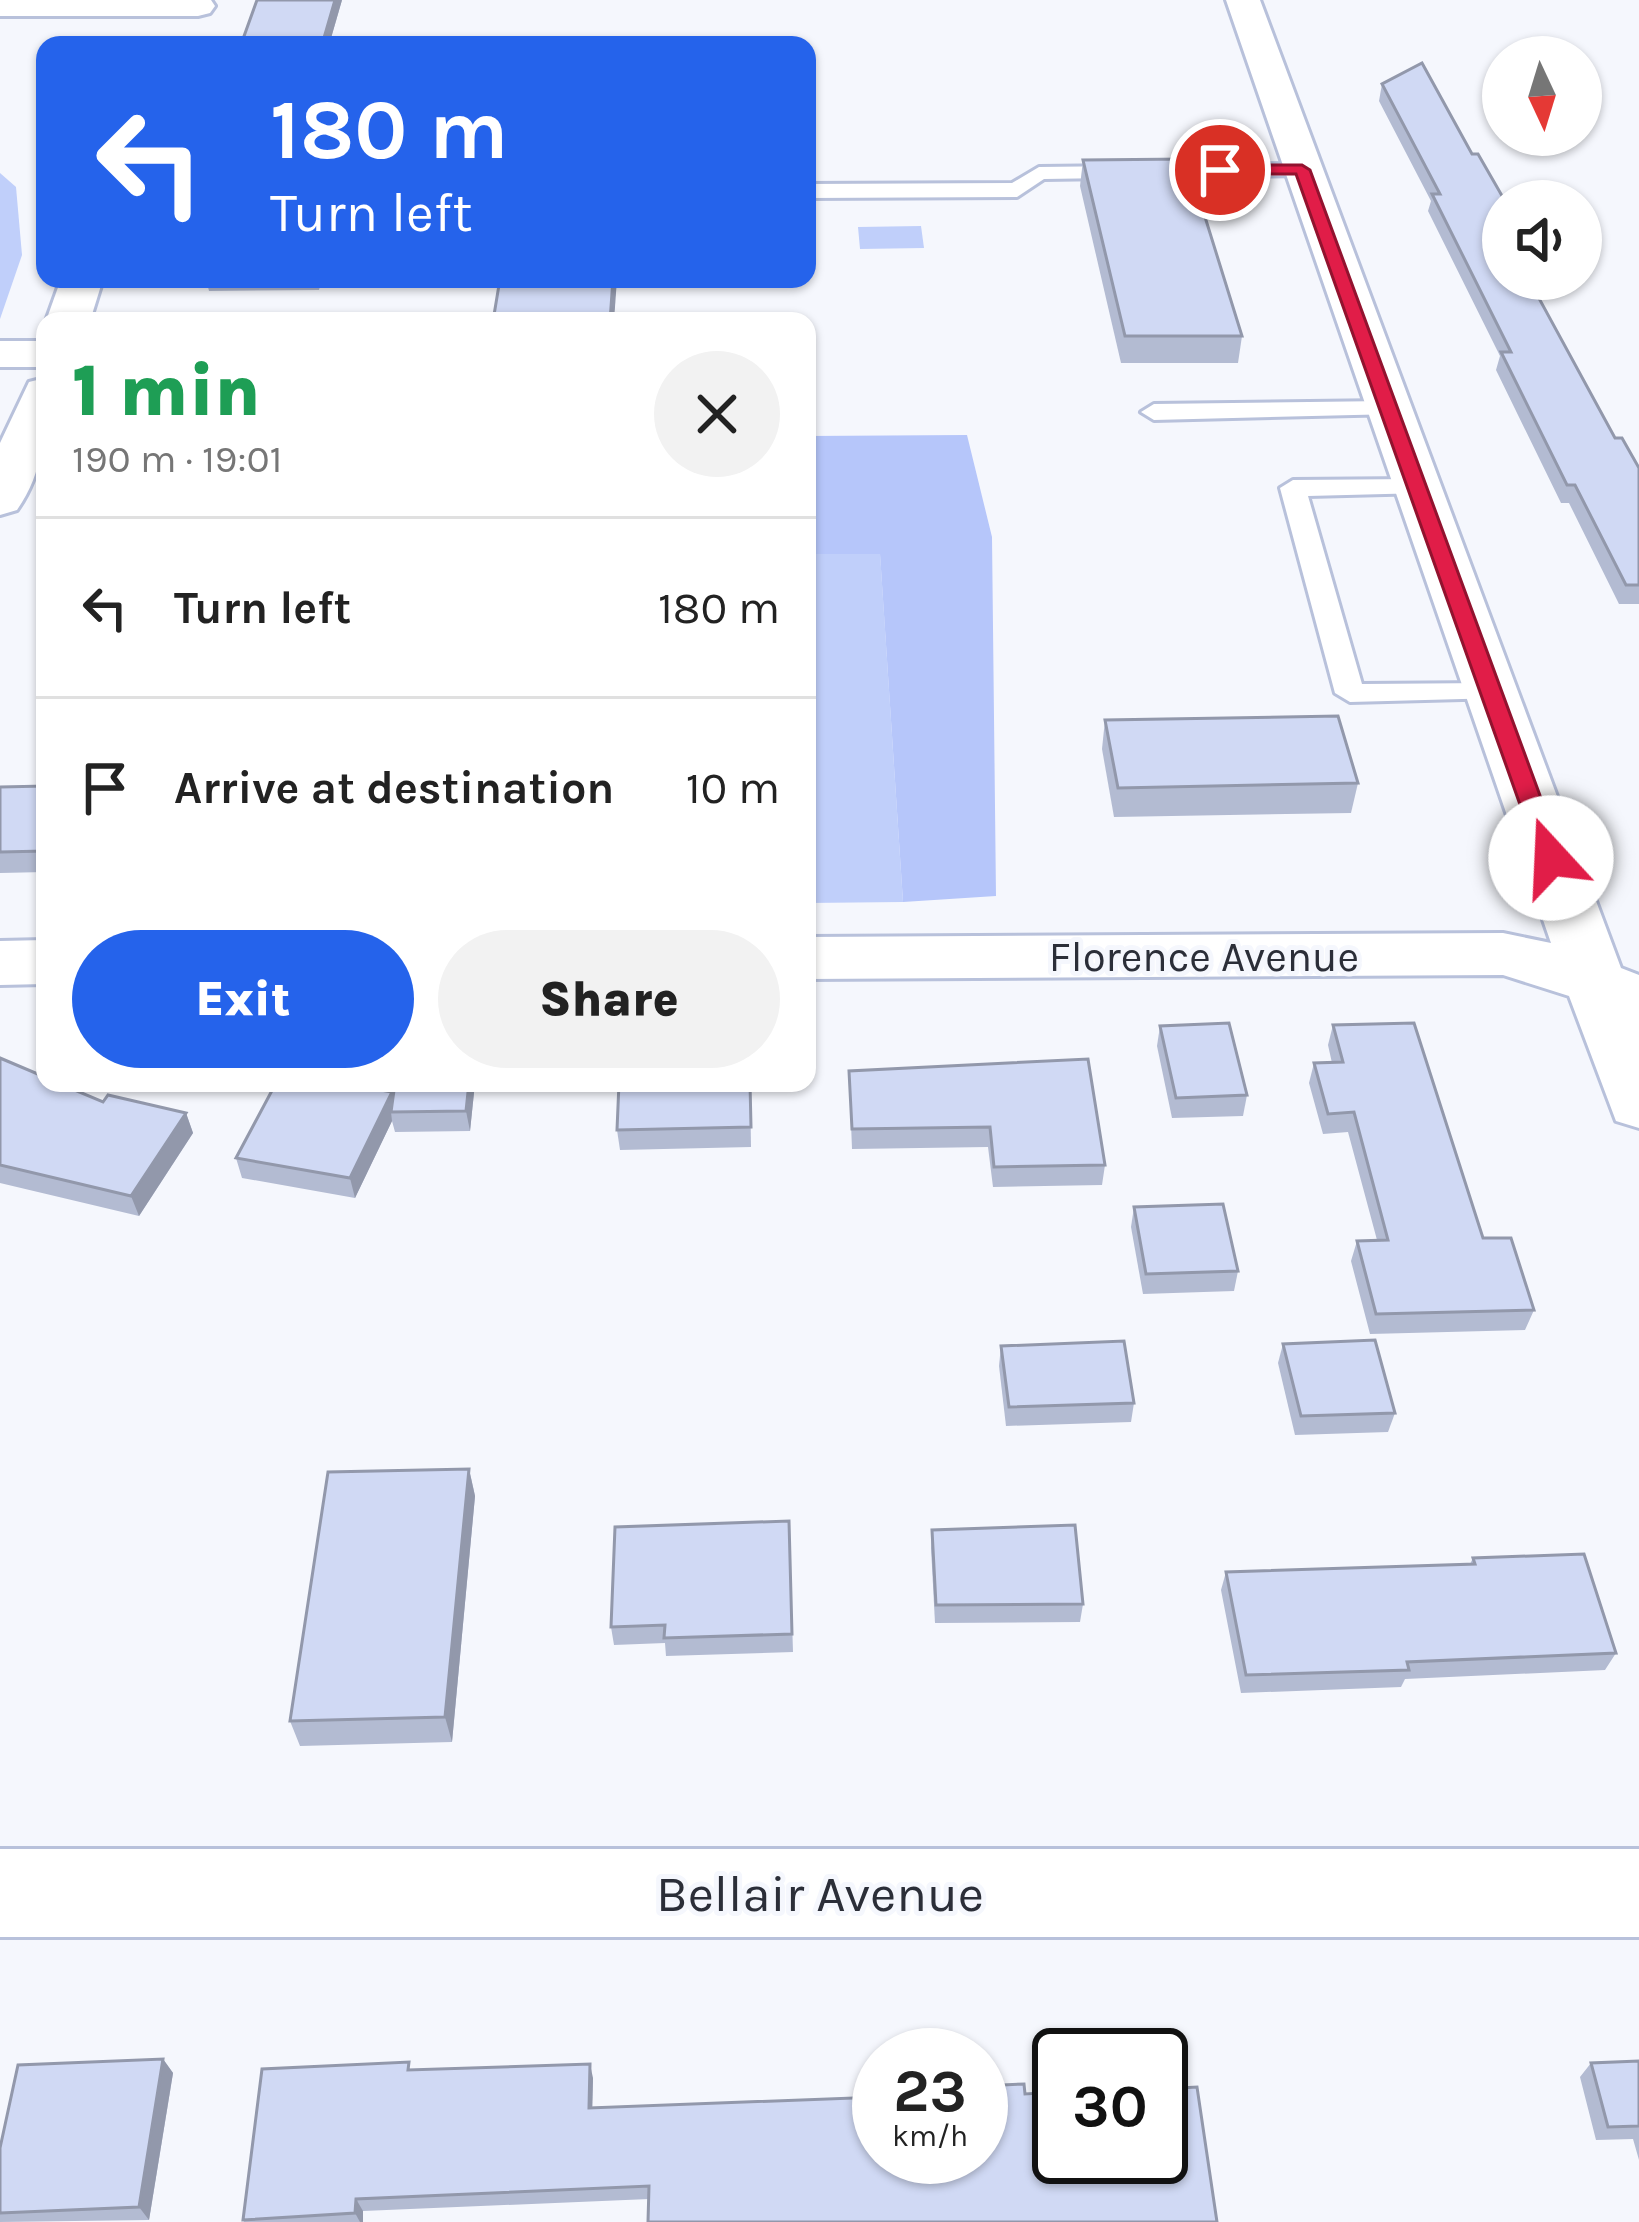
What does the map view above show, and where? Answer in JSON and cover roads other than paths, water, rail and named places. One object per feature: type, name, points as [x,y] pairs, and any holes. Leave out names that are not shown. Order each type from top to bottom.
[{"type":"street","points":[[1243,0],[1490,692],[1617,991],[1639,1104]]},
{"type":"street","points":[[0,6],[200,3],[184,36]]},
{"type":"street","points":[[0,354],[36,354]]},
{"type":"street","points":[[0,500],[36,414]]},
{"type":"street","name":"Florence Avenue","points":[[816,958],[1503,954],[1545,963],[1617,991]]},
{"type":"street","points":[[0,963],[36,962]]},
{"type":"street","name":"Bellair Avenue","points":[[0,1893],[1639,1893]]},
{"type":"lane","points":[[816,191],[1017,190],[1039,172],[1302,170]]},
{"type":"lane","points":[[1154,412],[1387,409]]},
{"type":"lane","points":[[1415,488],[1293,488],[1350,693],[1490,692]]}]
